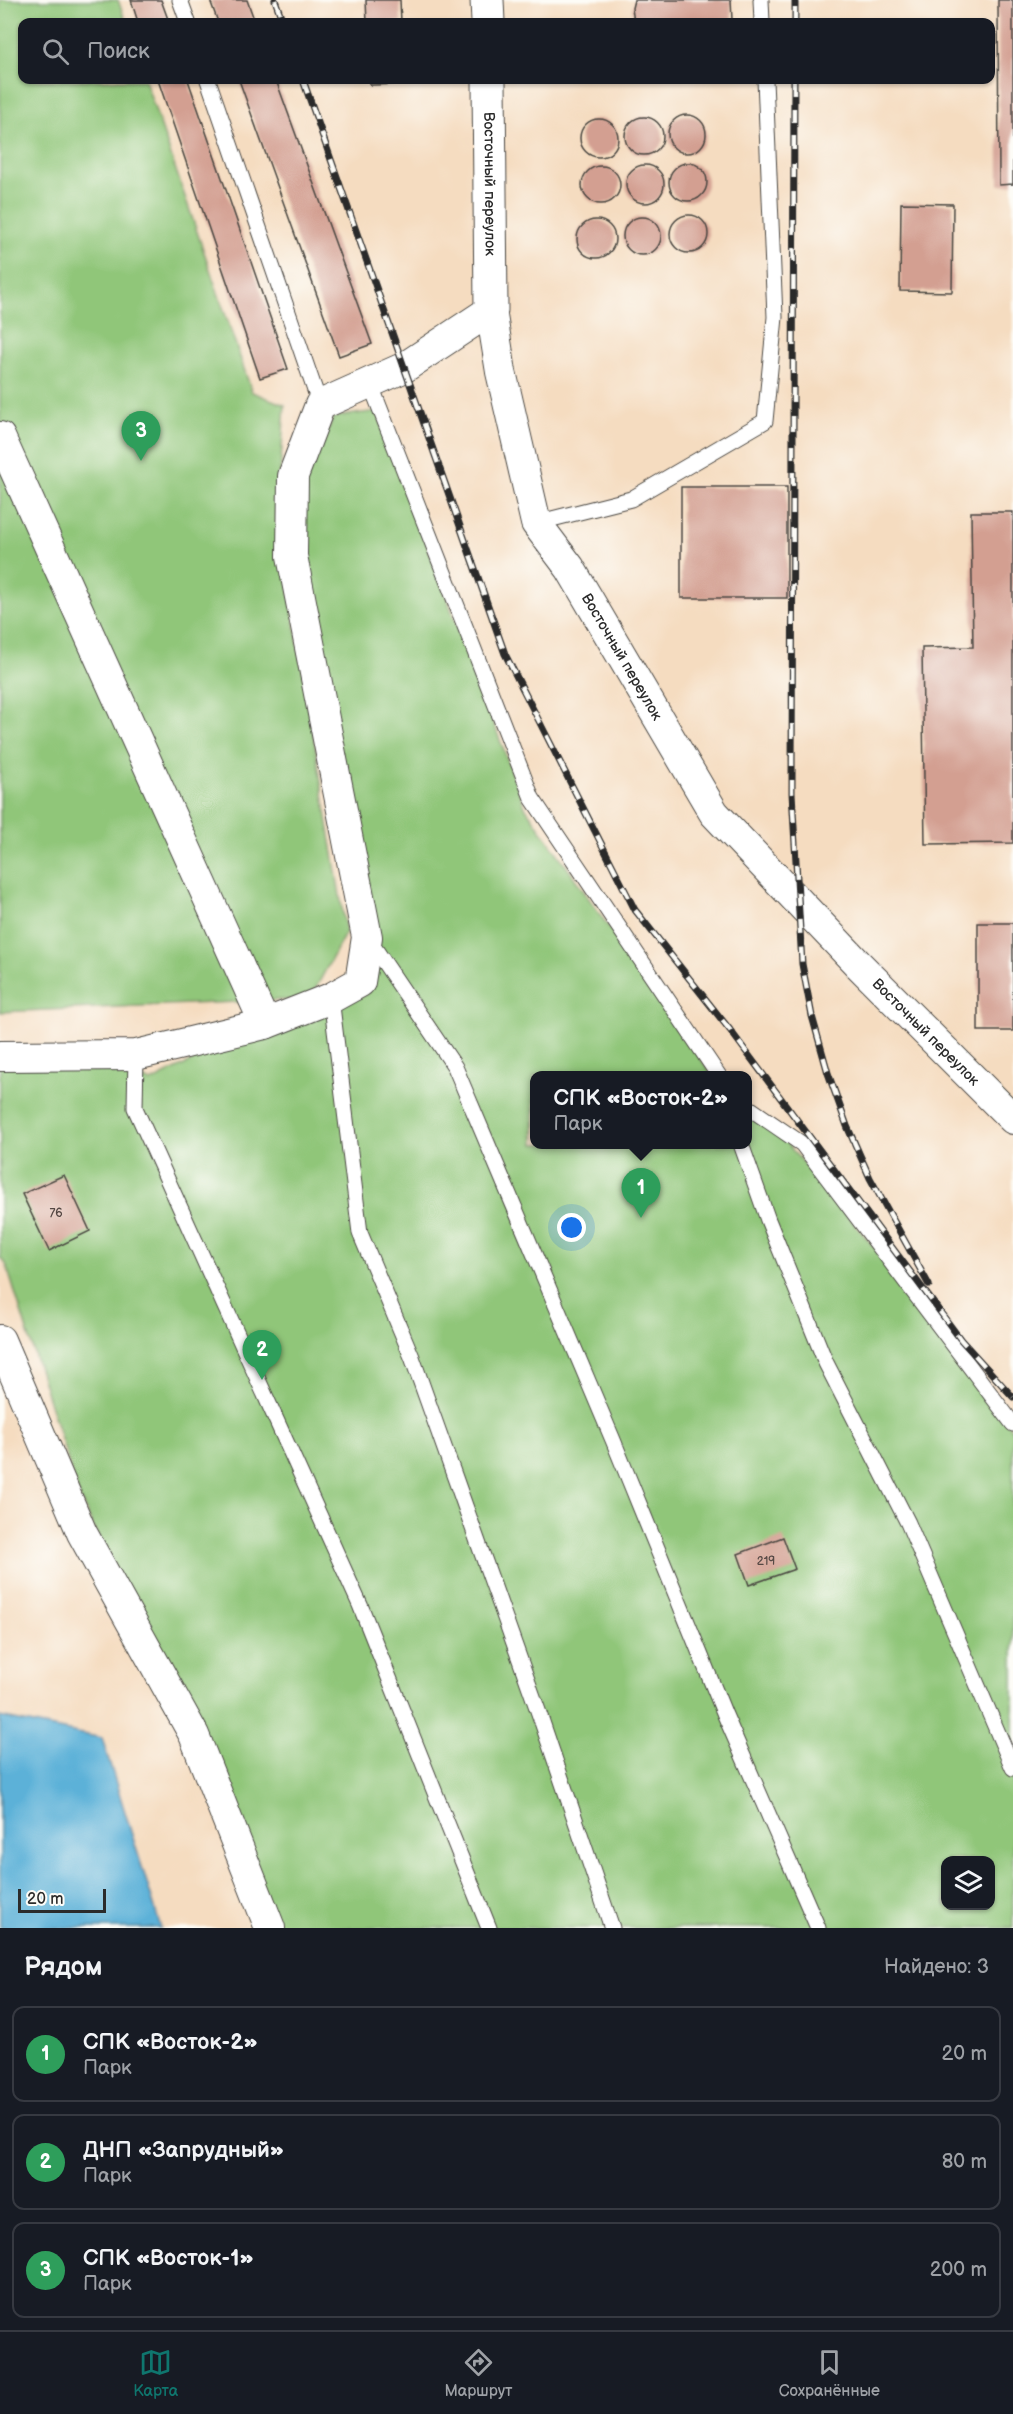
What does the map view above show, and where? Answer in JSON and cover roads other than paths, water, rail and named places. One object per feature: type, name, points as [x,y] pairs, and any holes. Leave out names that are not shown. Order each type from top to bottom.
[{"type":"street","points":[[487,0],[488,18]]},
{"type":"street","name":"Восточный переулок","points":[[489,84],[491,310],[501,372],[536,523],[570,568],[714,813],[858,964],[1013,1119]]},
{"type":"street","points":[[0,1056],[136,1055],[265,1024],[331,998],[360,982],[367,938],[292,556],[293,476],[320,405],[405,367],[491,310]]},
{"type":"street","points":[[0,437],[265,1024]]},
{"type":"street","points":[[0,1340],[82,1533],[194,1736],[270,1928]]},
{"type":"lane","points":[[180,0],[187,18]]},
{"type":"lane","points":[[761,0],[762,18]]},
{"type":"lane","points":[[209,84],[320,405]]},
{"type":"lane","points":[[536,523],[631,499],[765,421],[775,317],[765,84]]},
{"type":"lane","points":[[370,383],[532,798],[716,1071]]},
{"type":"lane","points":[[367,938],[455,1067],[614,1440],[725,1715],[818,1928]]},
{"type":"lane","points":[[331,998],[360,1233],[412,1357],[541,1719],[612,1928]]},
{"type":"lane","points":[[136,1055],[135,1108],[360,1605],[489,1928]]},
{"type":"lane","points":[[752,1110],[802,1143],[1013,1424]]},
{"type":"lane","points":[[743,1149],[768,1220],[826,1364],[908,1523],[1013,1768]]},
{"type":"water","points":[[0,1717],[102,1738],[161,1928],[0,1928]]},
{"type":"railway","points":[[275,0],[282,18]]},
{"type":"railway","points":[[795,0],[795,18]]},
{"type":"railway","points":[[304,84],[505,654],[635,910],[730,1030],[961,1340],[1013,1397]]},
{"type":"railway","points":[[794,84],[792,793],[802,964],[812,1016],[828,1073],[847,1126],[870,1178],[929,1285]]},
{"type":"place","name":"СПК «Восток-1»","points":[[141,461]]},
{"type":"place","name":"СПК «Восток-2»","points":[[641,1218]]},
{"type":"place","name":"ДНП «Запрудный»","points":[[262,1380]]}]
